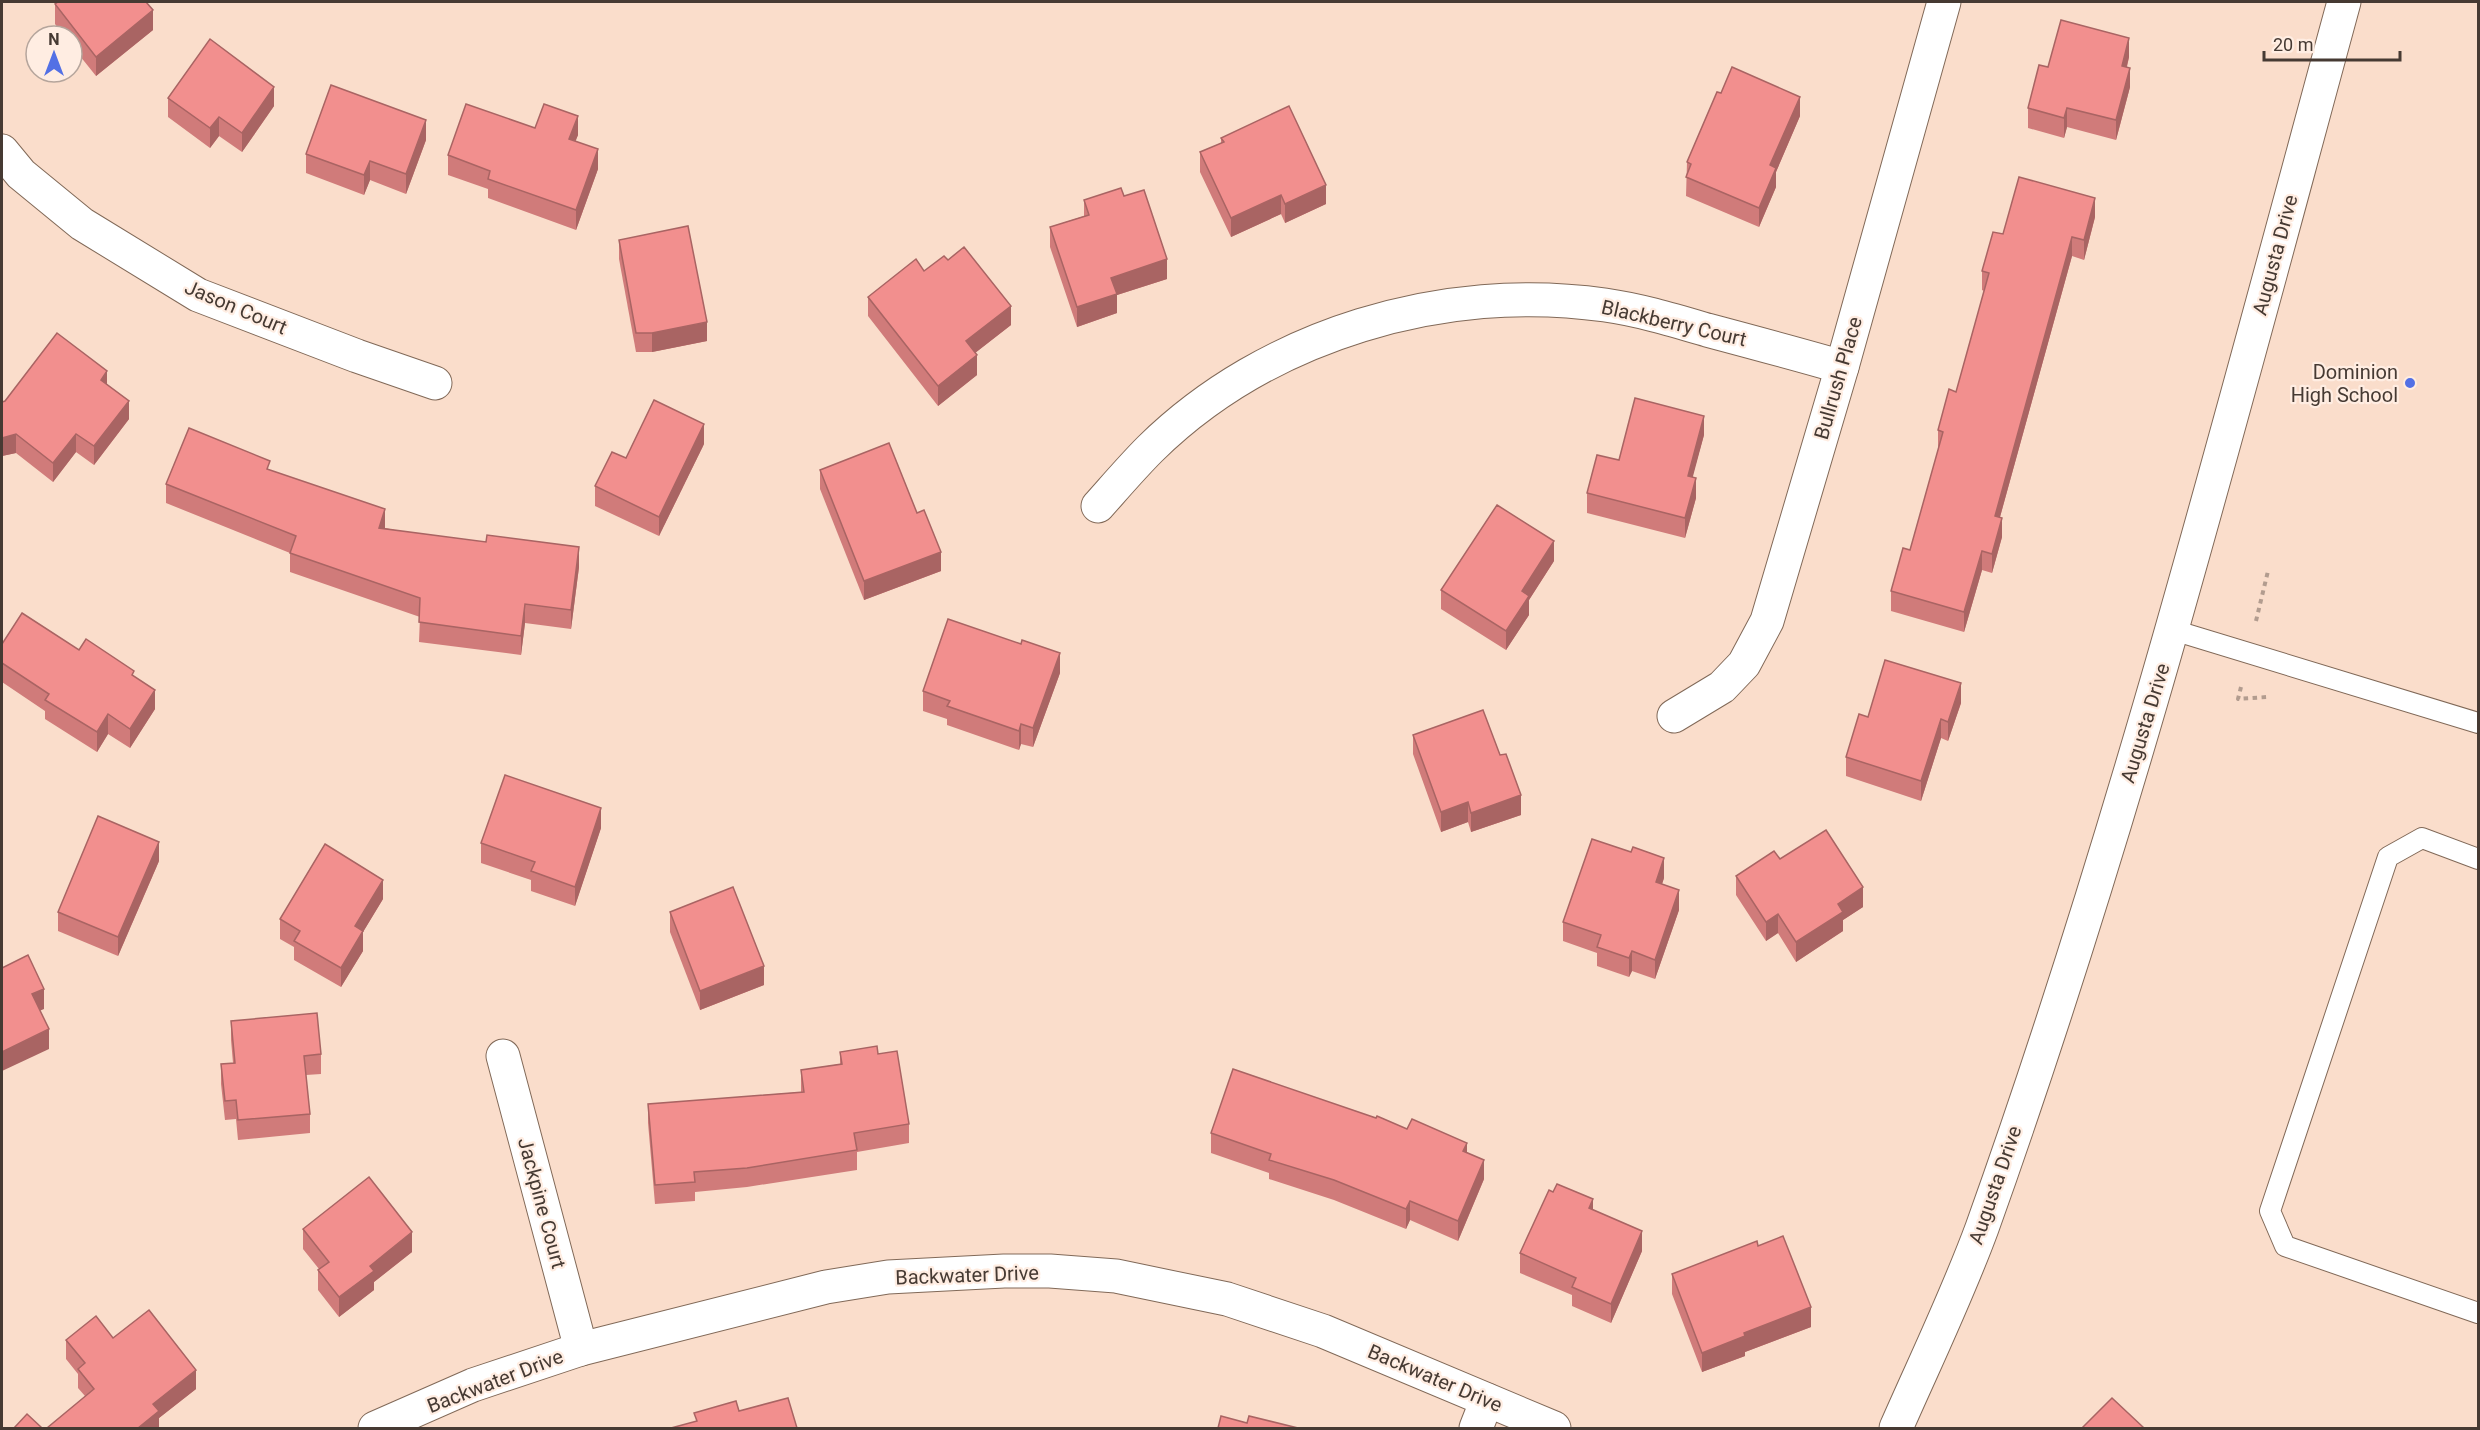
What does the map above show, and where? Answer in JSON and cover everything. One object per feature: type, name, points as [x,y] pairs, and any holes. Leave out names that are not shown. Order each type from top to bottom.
[{"type":"street","name":"Bullrush Place","points":[[1674,716],[1722,687],[1744,664],[1767,621],[1842,367],[1944,2]]},
{"type":"street","name":"Augusta Drive","points":[[1896,1428],[1981,1231],[2085,920],[2173,630],[2344,2]]},
{"type":"street","name":"Jason Court","points":[[2,151],[21,174],[82,224],[198,295],[357,356],[435,383]]},
{"type":"street","name":"Blackberry Court","points":[[1098,506],[1150,448],[1209,400],[1240,379],[1307,344],[1379,319],[1453,304],[1528,299],[1604,305],[1641,312],[1842,367]]},
{"type":"street","name":"Jackpine Court","points":[[504,1056],[581,1349]]},
{"type":"street","name":"Backwater Drive","points":[[375,1428],[473,1385],[581,1349],[826,1287],[888,1277],[1050,1271],[1116,1276],[1227,1299],[1323,1331],[1482,1414],[1554,1428]]},
{"type":"lane","points":[[2173,630],[2478,723]]},
{"type":"lane","points":[[2478,859],[2422,838],[2388,857],[2270,1211],[2285,1245],[2478,1313]]},
{"type":"building","points":[[58,2],[146,2],[153,10],[96,57],[84,41],[84,24],[70,24],[55,4]]},
{"type":"building","points":[[2061,20],[2129,38],[2122,66],[2130,68],[2116,120],[2067,108],[2064,118],[2028,108],[2039,65],[2048,67]]},
{"type":"building","points":[[210,39],[274,87],[242,133],[219,117],[210,128],[168,98]]},
{"type":"building","points":[[1732,67],[1800,97],[1770,165],[1776,168],[1759,208],[1686,177],[1691,164],[1687,162],[1717,92],[1721,93]]},
{"type":"building","points":[[331,85],[426,120],[406,174],[370,161],[364,175],[306,154]]},
{"type":"building","points":[[466,104],[535,128],[544,104],[578,116],[569,139],[598,149],[576,210],[488,179],[490,171],[448,155]]},
{"type":"building","points":[[1289,106],[1326,185],[1285,204],[1281,195],[1231,218],[1200,152],[1224,142],[1221,138]]},
{"type":"building","points":[[2019,177],[2095,198],[2084,240],[2072,237],[1995,516],[2002,518],[1992,554],[1982,551],[1964,612],[1891,591],[1903,548],[1910,550],[1943,432],[1938,430],[1949,389],[1956,392],[1989,273],[1982,271],[1993,232],[2003,234]]},
{"type":"building","points":[[1121,188],[1124,196],[1144,190],[1167,259],[1111,278],[1117,294],[1077,307],[1050,227],[1089,215],[1084,200]]},
{"type":"building","points":[[688,226],[707,322],[652,333],[636,333],[619,240]]},
{"type":"building","points":[[964,247],[1011,306],[966,341],[977,355],[938,386],[868,297],[916,259],[924,271],[944,256],[948,260]]},
{"type":"building","points":[[57,333],[107,371],[101,380],[129,401],[94,446],[76,434],[53,463],[16,434],[2,438],[2,402]]},
{"type":"building","points":[[1635,398],[1704,416],[1688,476],[1696,478],[1685,518],[1587,493],[1597,455],[1619,460]]},
{"type":"building","points":[[654,400],[704,424],[659,517],[595,486],[612,452],[626,458]]},
{"type":"building","points":[[189,428],[270,461],[267,469],[385,509],[379,528],[486,542],[487,535],[579,547],[571,610],[525,604],[521,636],[419,622],[420,598],[290,553],[296,536],[166,484]]},
{"type":"building","points":[[889,443],[917,513],[924,510],[941,552],[864,581],[820,470]]},
{"type":"building","points":[[1497,505],[1554,541],[1522,591],[1529,596],[1506,631],[1441,590]]},
{"type":"building","points":[[22,613],[79,650],[86,639],[134,671],[132,675],[155,690],[130,729],[108,714],[97,732],[45,700],[49,694],[2,663],[2,644]]},
{"type":"building","points":[[948,619],[1021,644],[1022,640],[1060,653],[1033,728],[1021,724],[1019,731],[947,706],[950,701],[923,691]]},
{"type":"building","points":[[1885,660],[1961,683],[1948,722],[1941,719],[1921,781],[1846,757],[1859,714],[1868,717]]},
{"type":"building","points":[[1483,710],[1500,755],[1506,754],[1521,795],[1471,813],[1468,802],[1441,812],[1413,735]]},
{"type":"building","points":[[505,775],[601,808],[575,887],[531,871],[535,862],[481,843]]},
{"type":"building","points":[[98,816],[159,842],[118,937],[58,912]]},
{"type":"building","points":[[1826,830],[1863,887],[1838,904],[1843,912],[1796,942],[1778,914],[1766,922],[1736,876],[1774,851],[1780,859]]},
{"type":"building","points":[[1592,839],[1631,852],[1633,847],[1664,858],[1656,882],[1679,890],[1655,960],[1632,951],[1629,958],[1597,947],[1601,935],[1563,922]]},
{"type":"building","points":[[325,844],[383,880],[355,926],[363,931],[341,968],[294,941],[300,931],[280,919]]},
{"type":"building","points":[[733,887],[764,966],[700,991],[670,912]]},
{"type":"building","points":[[28,955],[44,989],[32,994],[49,1029],[2,1052],[2,968]]},
{"type":"building","points":[[317,1013],[321,1054],[304,1056],[310,1114],[238,1120],[236,1100],[225,1101],[221,1064],[235,1063],[231,1021]]},
{"type":"building","points":[[877,1046],[878,1054],[897,1051],[909,1124],[854,1133],[857,1150],[747,1168],[694,1172],[695,1182],[655,1185],[648,1104],[804,1092],[801,1070],[842,1064],[840,1052]]},
{"type":"building","points":[[1233,1069],[1376,1118],[1377,1116],[1407,1129],[1412,1119],[1467,1143],[1463,1151],[1484,1160],[1458,1221],[1410,1201],[1406,1209],[1334,1180],[1269,1160],[1271,1154],[1211,1133]]},
{"type":"building","points":[[369,1177],[412,1232],[370,1266],[374,1271],[339,1297],[318,1270],[329,1262],[303,1229]]},
{"type":"building","points":[[1557,1184],[1593,1199],[1589,1208],[1642,1231],[1611,1304],[1572,1287],[1576,1278],[1520,1253],[1549,1190],[1553,1192]]},
{"type":"building","points":[[1783,1236],[1811,1307],[1744,1333],[1745,1336],[1702,1353],[1672,1274],[1757,1241],[1758,1246]]},
{"type":"building","points":[[149,1310],[196,1370],[153,1404],[159,1411],[138,1428],[47,1428],[94,1389],[78,1369],[85,1363],[66,1340],[96,1316],[113,1338]]},
{"type":"building","points":[[788,1398],[797,1428],[671,1428],[697,1421],[694,1413],[736,1401],[739,1411]]},
{"type":"building","points":[[2112,1398],[2144,1428],[2082,1428]]},
{"type":"building","points":[[27,1414],[42,1428],[14,1428]]},
{"type":"building","points":[[1221,1416],[1247,1423],[1249,1416],[1298,1428],[1218,1428]]},
{"type":"place","name":"Dominion High School","points":[[2410,383]]}]
